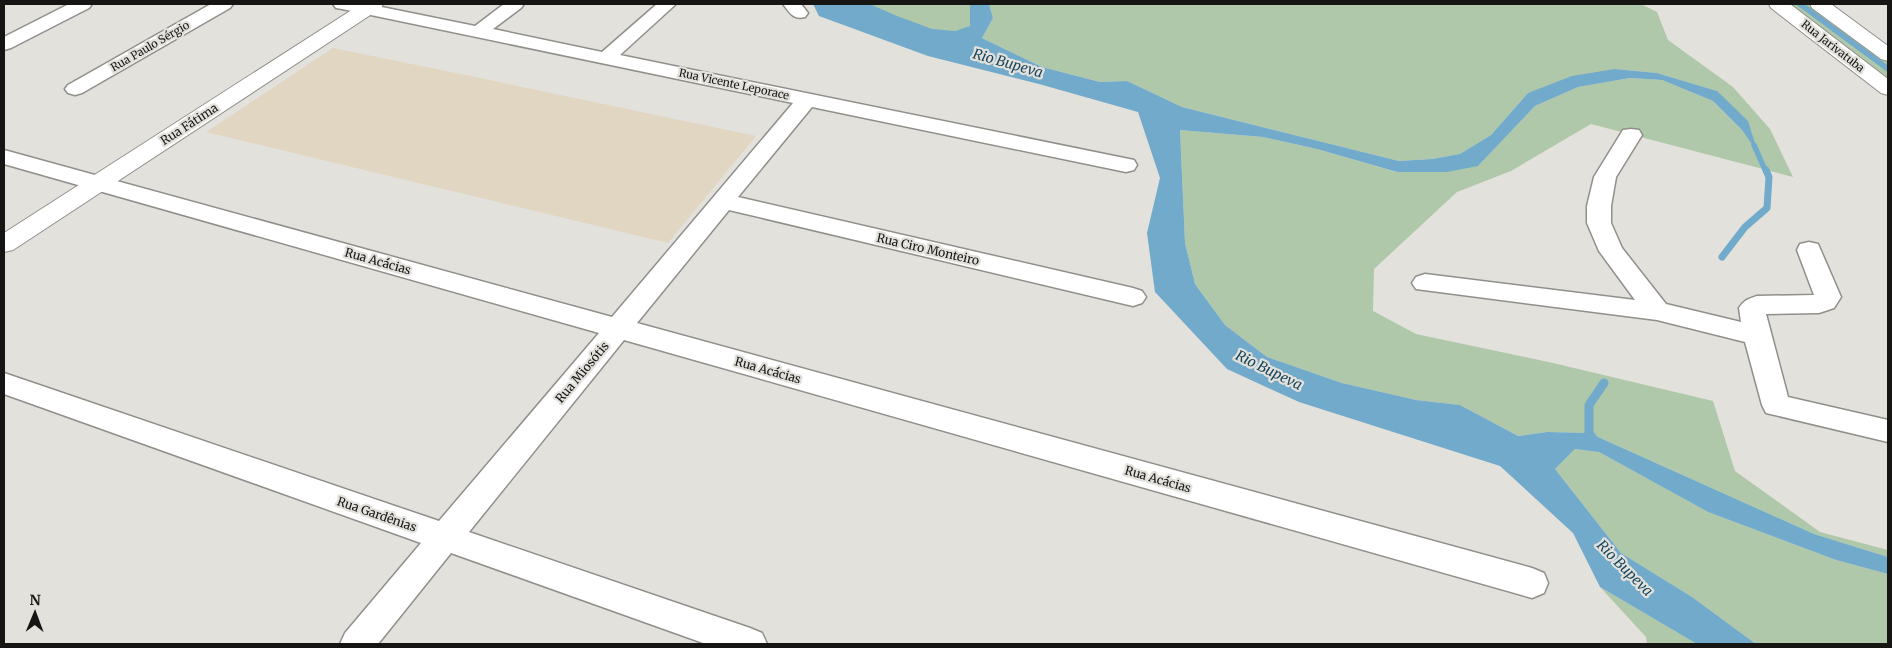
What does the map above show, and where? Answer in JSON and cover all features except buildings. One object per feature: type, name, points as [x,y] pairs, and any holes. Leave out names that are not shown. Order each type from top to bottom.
[{"type":"street","points":[[4,44],[83,4]]},
{"type":"street","name":"Rua Paulo Sérgio","points":[[75,89],[224,4]]},
{"type":"street","name":"Rua Vicente Leporace","points":[[342,4],[370,6],[478,32],[1126,165]]},
{"type":"street","points":[[478,32],[515,4]]},
{"type":"street","points":[[606,58],[667,4]]},
{"type":"street","name":"Rua Jarivatuba","points":[[1778,4],[1888,89]]},
{"type":"street","name":"Rua Jarivatuba","points":[[1818,4],[1888,55]]},
{"type":"street","name":"Rua Fátima","points":[[4,244],[370,6]]},
{"type":"street","name":"Rua Miosótis","points":[[357,644],[807,99]]},
{"type":"street","points":[[1631,135],[1605,178],[1599,206],[1599,223],[1611,251],[1657,310]]},
{"type":"street","name":"Rua Acácias","points":[[4,157],[1532,583]]},
{"type":"street","name":"Rua Ciro Monteiro","points":[[723,201],[1133,297]]},
{"type":"street","points":[[1809,250],[1828,297],[1825,302],[1819,304],[1757,305],[1752,308],[1757,335],[1776,405],[1888,431]]},
{"type":"street","points":[[1425,282],[1591,304],[1657,310],[1757,335]]},
{"type":"street","name":"Rua Gardênias","points":[[4,383],[750,644]]},
{"type":"shaded area","points":[[333,48],[756,136],[668,243],[206,132]]},
{"type":"green space","points":[[870,4],[970,4],[970,26],[955,31],[933,30],[911,23]]},
{"type":"green space","points":[[989,4],[1641,4],[1657,12],[1668,40],[1733,87],[1770,129],[1793,177],[1591,124],[1511,171],[1457,192],[1374,269],[1373,311],[1416,334],[1553,363],[1713,401],[1735,471],[1820,532],[1888,550],[1888,557],[1814,534],[1589,433],[1547,432],[1518,436],[1460,405],[1416,400],[1342,383],[1267,357],[1225,325],[1195,284],[1185,243],[1180,130],[1263,137],[1317,149],[1396,172],[1478,166],[1535,106],[1578,87],[1630,78],[1662,80],[1713,101],[1742,130],[1757,151],[1717,91],[1657,73],[1615,69],[1528,93],[1491,135],[1460,154],[1432,159],[1399,161],[1182,107],[1127,81],[1100,82],[1042,67],[982,38],[993,18]]},
{"type":"green space","points":[[1785,4],[1810,4],[1888,62],[1888,82]]},
{"type":"green space","points":[[1575,449],[1599,452],[1708,512],[1836,560],[1888,574],[1888,644],[1756,644],[1692,597],[1621,553],[1555,469]]},
{"type":"green space","points":[[1600,587],[1697,644],[1647,644],[1646,637]]},
{"type":"water","name":"Rio Bupeva","points":[[813,4],[870,4],[932,29],[955,31],[970,26],[970,4],[989,4],[993,18],[982,38],[1042,67],[1100,82],[1127,81],[1182,107],[1399,161],[1432,159],[1460,154],[1491,135],[1528,93],[1572,76],[1615,69],[1657,73],[1717,91],[1748,121],[1758,153],[1742,130],[1713,101],[1662,80],[1630,78],[1578,87],[1535,106],[1478,166],[1447,172],[1397,172],[1317,149],[1263,137],[1180,130],[1185,243],[1195,284],[1225,325],[1267,357],[1342,383],[1416,400],[1460,405],[1518,436],[1547,432],[1589,433],[1814,534],[1888,557],[1888,574],[1836,560],[1708,512],[1599,452],[1575,449],[1555,469],[1621,553],[1692,597],[1756,644],[1697,644],[1600,587],[1573,533],[1500,466],[1299,402],[1227,369],[1155,292],[1147,233],[1160,178],[1138,112],[1039,84],[928,56],[819,16]]},
{"type":"waterway","points":[[1800,4],[1888,69]]},
{"type":"waterway","points":[[1754,145],[1766,172]]},
{"type":"waterway","points":[[1722,257],[1745,227],[1767,208],[1769,177],[1766,170]]},
{"type":"waterway","points":[[1594,440],[1589,433],[1589,405],[1604,383]]}]
